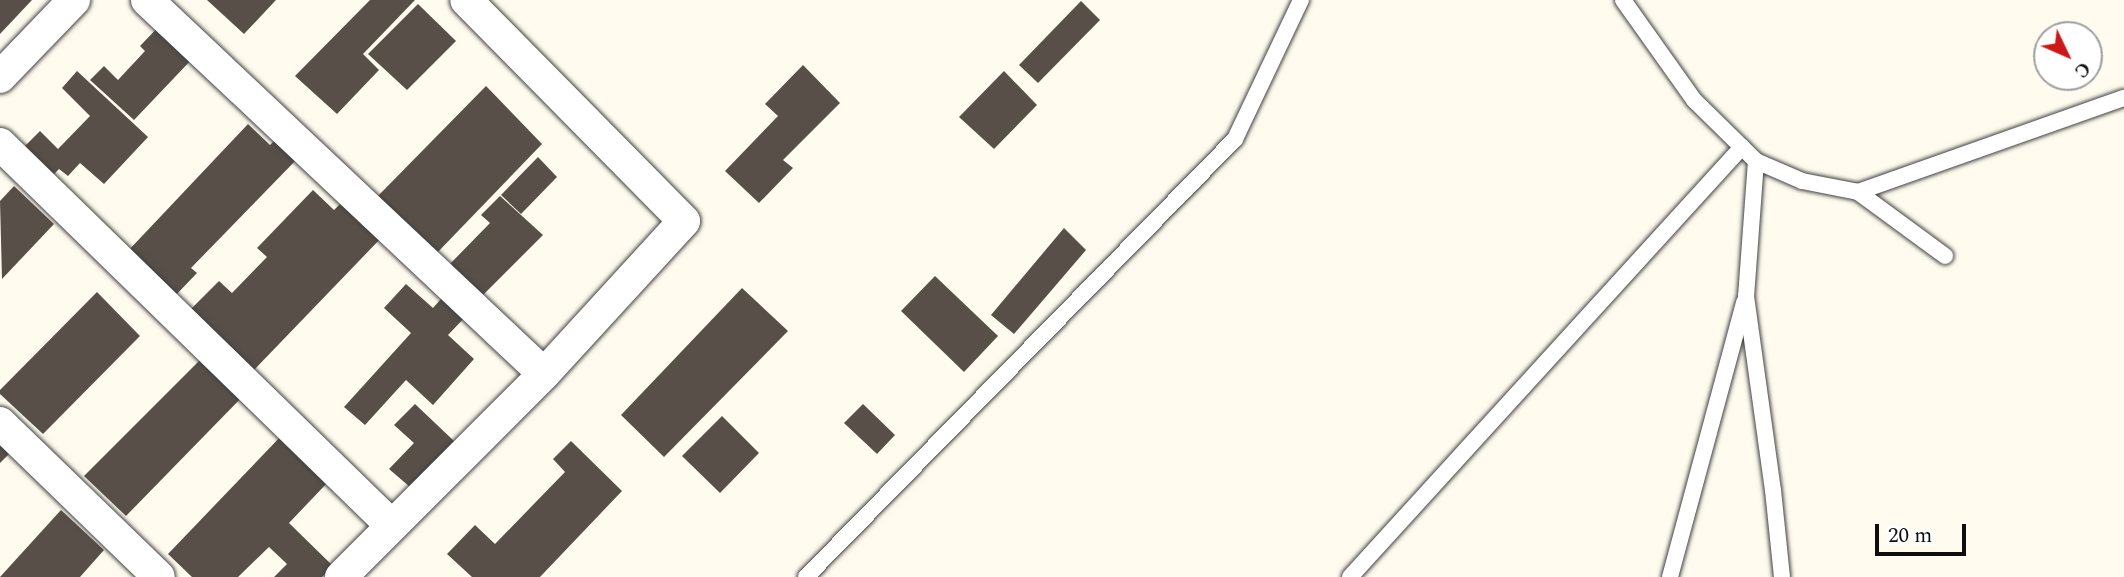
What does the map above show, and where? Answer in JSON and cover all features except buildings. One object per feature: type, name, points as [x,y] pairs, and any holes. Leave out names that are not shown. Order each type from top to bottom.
[{"type":"street","points":[[0,77],[74,0]]},
{"type":"street","points":[[148,0],[544,373]]},
{"type":"street","points":[[341,577],[544,373],[684,221],[466,0]]},
{"type":"street","points":[[0,144],[391,525]]},
{"type":"street","points":[[0,423],[159,577]]},
{"type":"lane","points":[[806,577],[1235,139],[1301,0]]},
{"type":"lane","points":[[1623,0],[1694,100],[1756,161],[1802,181],[1858,192],[1945,256]]},
{"type":"lane","points":[[1858,192],[2124,98]]},
{"type":"lane","points":[[1350,577],[1742,147]]},
{"type":"lane","points":[[1670,577],[1746,296],[1756,161]]},
{"type":"lane","points":[[1746,296],[1773,490],[1782,577]]}]
